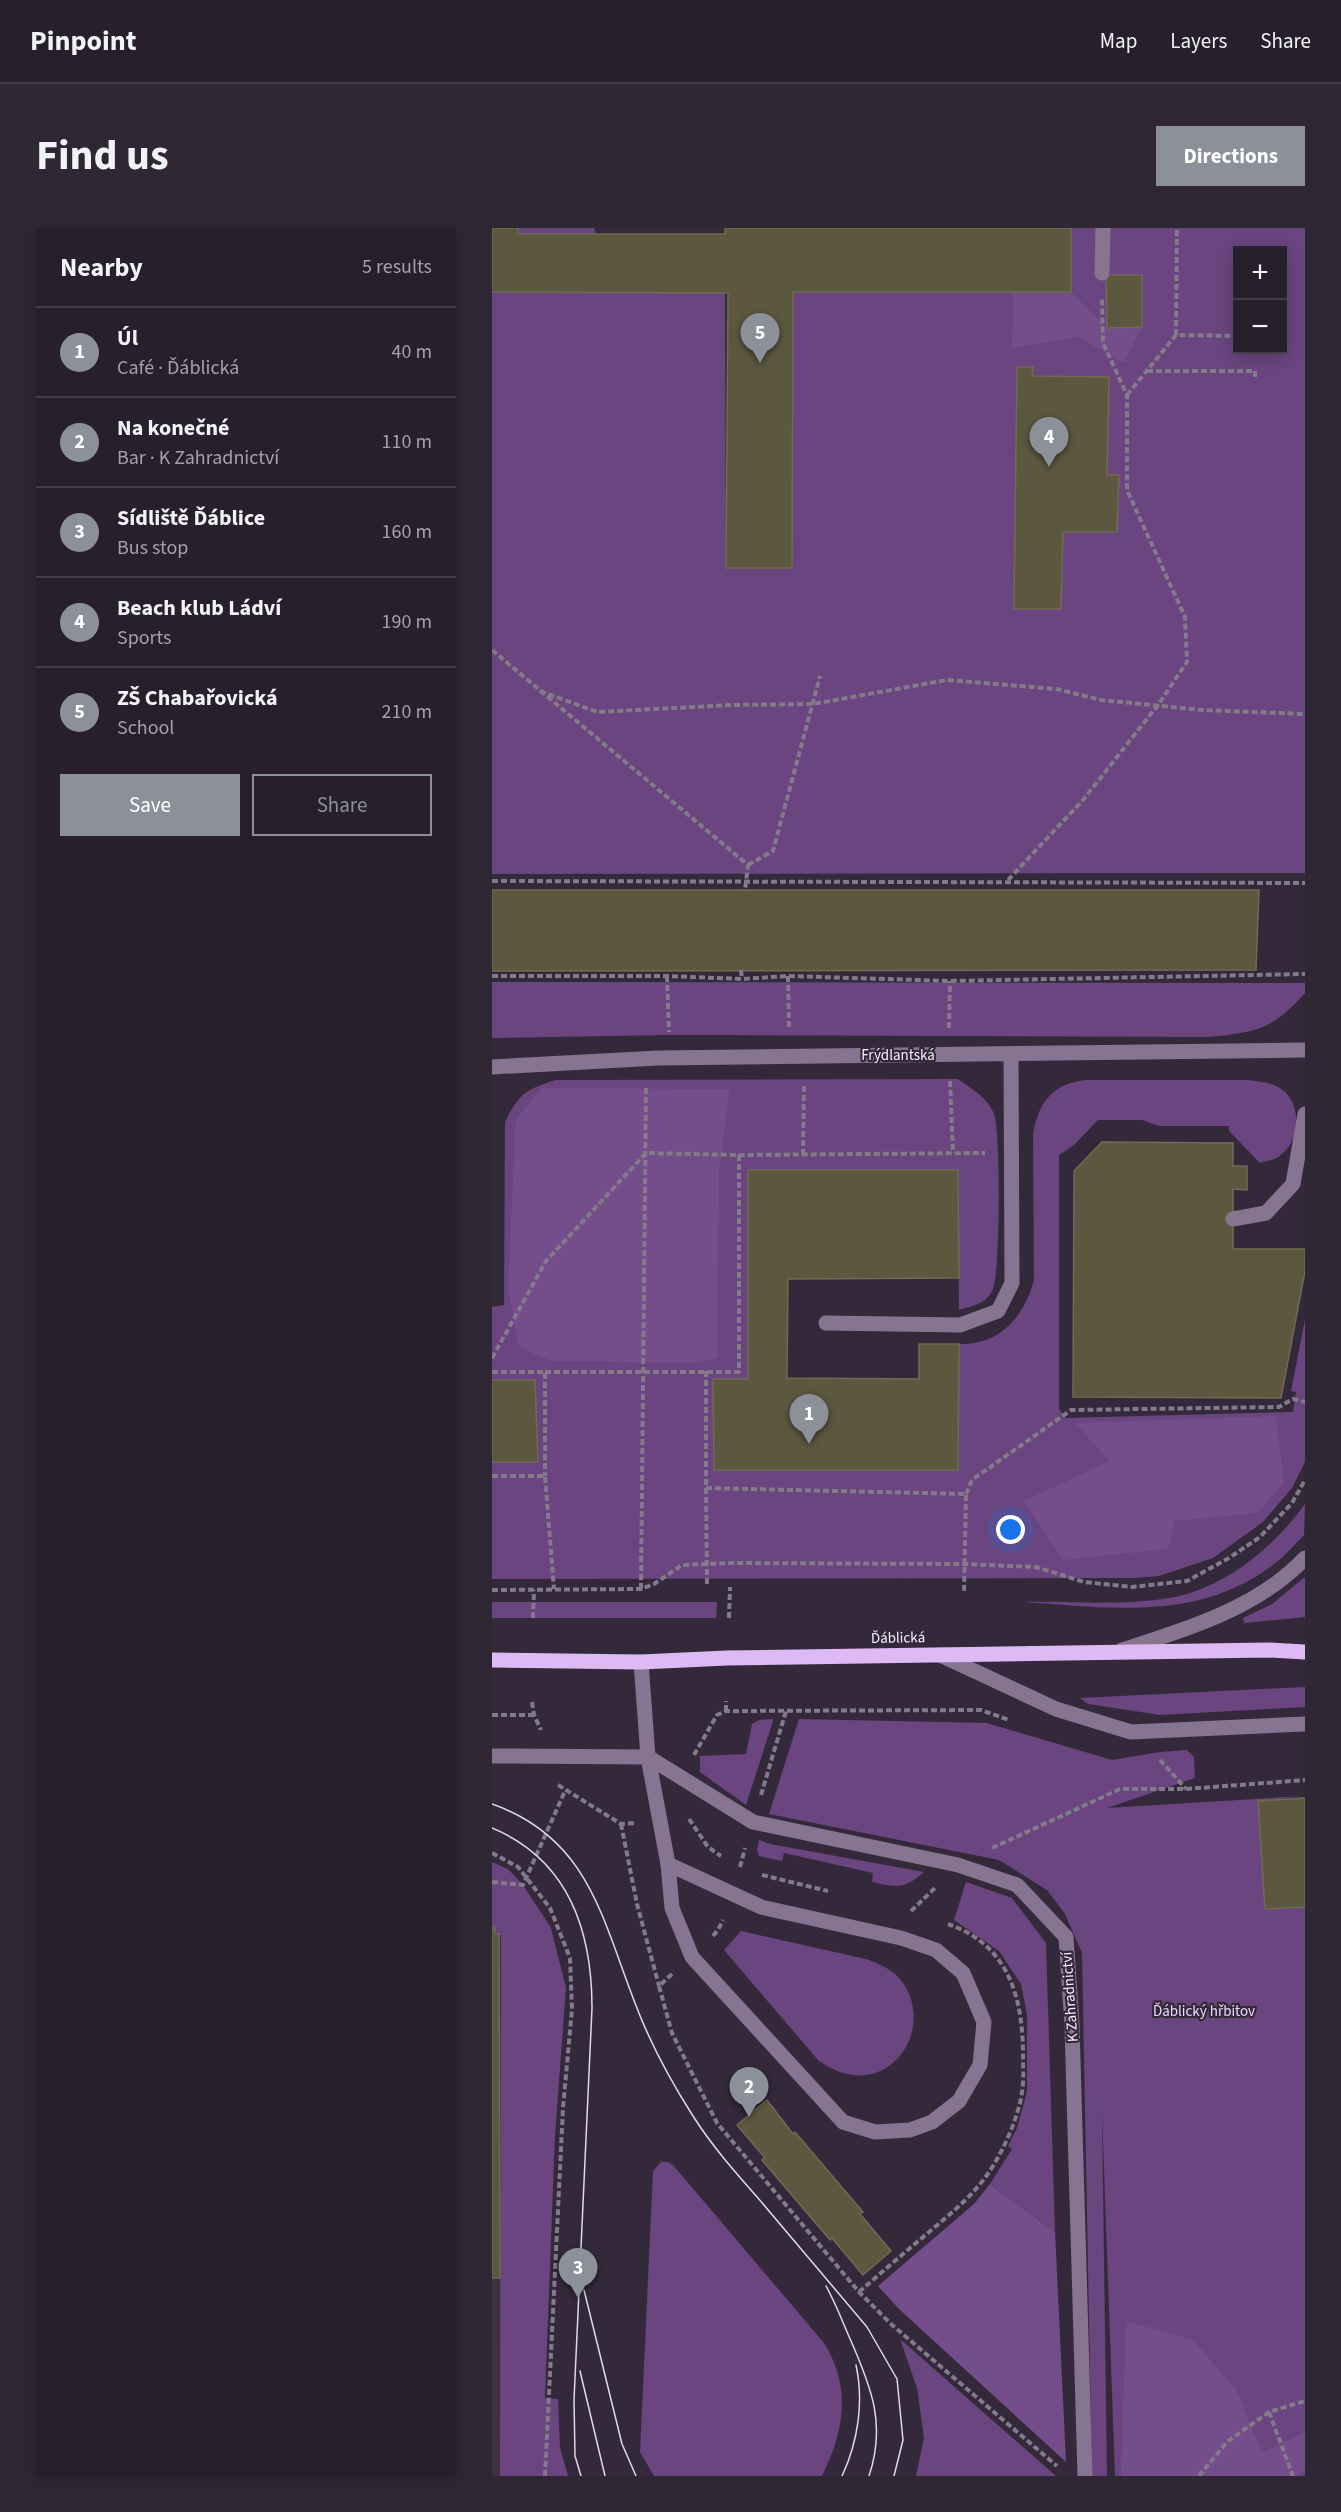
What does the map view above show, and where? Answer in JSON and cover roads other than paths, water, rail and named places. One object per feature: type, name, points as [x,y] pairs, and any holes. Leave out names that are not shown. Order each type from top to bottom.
[{"type":"main road","name":"Ďáblická","points":[[492,1660],[641,1662],[1269,1650],[1305,1652]]},
{"type":"street","points":[[1102,273],[1103,228]]},
{"type":"street","name":"Frýdlantská","points":[[492,1067],[658,1058],[1305,1050]]},
{"type":"street","points":[[826,1323],[960,1325],[998,1311],[1012,1283],[1011,1054]]},
{"type":"street","points":[[1233,1219],[1266,1213],[1293,1184],[1305,1114]]},
{"type":"street","points":[[1108,1654],[1188,1629],[1210,1619],[1252,1598],[1305,1558]]},
{"type":"street","points":[[940,1655],[1056,1708],[1131,1732],[1305,1725]]},
{"type":"street","points":[[641,1662],[648,1757],[668,1864],[672,1908],[693,1957],[843,2122],[875,2132],[910,2130],[932,2122],[959,2101],[980,2065],[984,2022],[963,1973],[936,1950],[900,1938],[761,1906],[668,1864]]},
{"type":"street","points":[[492,1756],[648,1757]]},
{"type":"street","name":"K Zahradnictví","points":[[648,1757],[753,1822],[958,1864],[1017,1885],[1066,1937],[1072,2025],[1085,2476]]},
{"type":"tram line","points":[[492,1804],[525,1819],[551,1838],[571,1860],[588,1885],[601,1912],[654,2047],[693,2116],[724,2159],[867,2327],[897,2379],[903,2440],[894,2476]]},
{"type":"tram line","points":[[492,1828],[518,1842],[540,1859],[557,1878],[571,1901],[581,1925],[591,1979],[592,2008],[574,2400],[575,2456],[581,2476]]},
{"type":"tram line","points":[[826,2286],[865,2375],[874,2407],[876,2440],[869,2476]]},
{"type":"tram line","points":[[584,2290],[622,2444],[636,2476]]},
{"type":"tram line","points":[[842,2476],[852,2450],[858,2422],[859,2393],[856,2365]]},
{"type":"tram line","points":[[580,2371],[605,2476]]},
{"type":"place","name":"ZŠ Chabařovická","points":[[760,363]]},
{"type":"place","name":"Beach klub Ládví","points":[[1049,467]]},
{"type":"place","name":"Úl","points":[[809,1444]]},
{"type":"place","name":"Na konečné","points":[[749,2117]]},
{"type":"place","name":"Sídliště Ďáblice","points":[[578,2298]]},
{"type":"park label","name":"Ďáblický hřbitov","points":[[1204,2011]]}]
